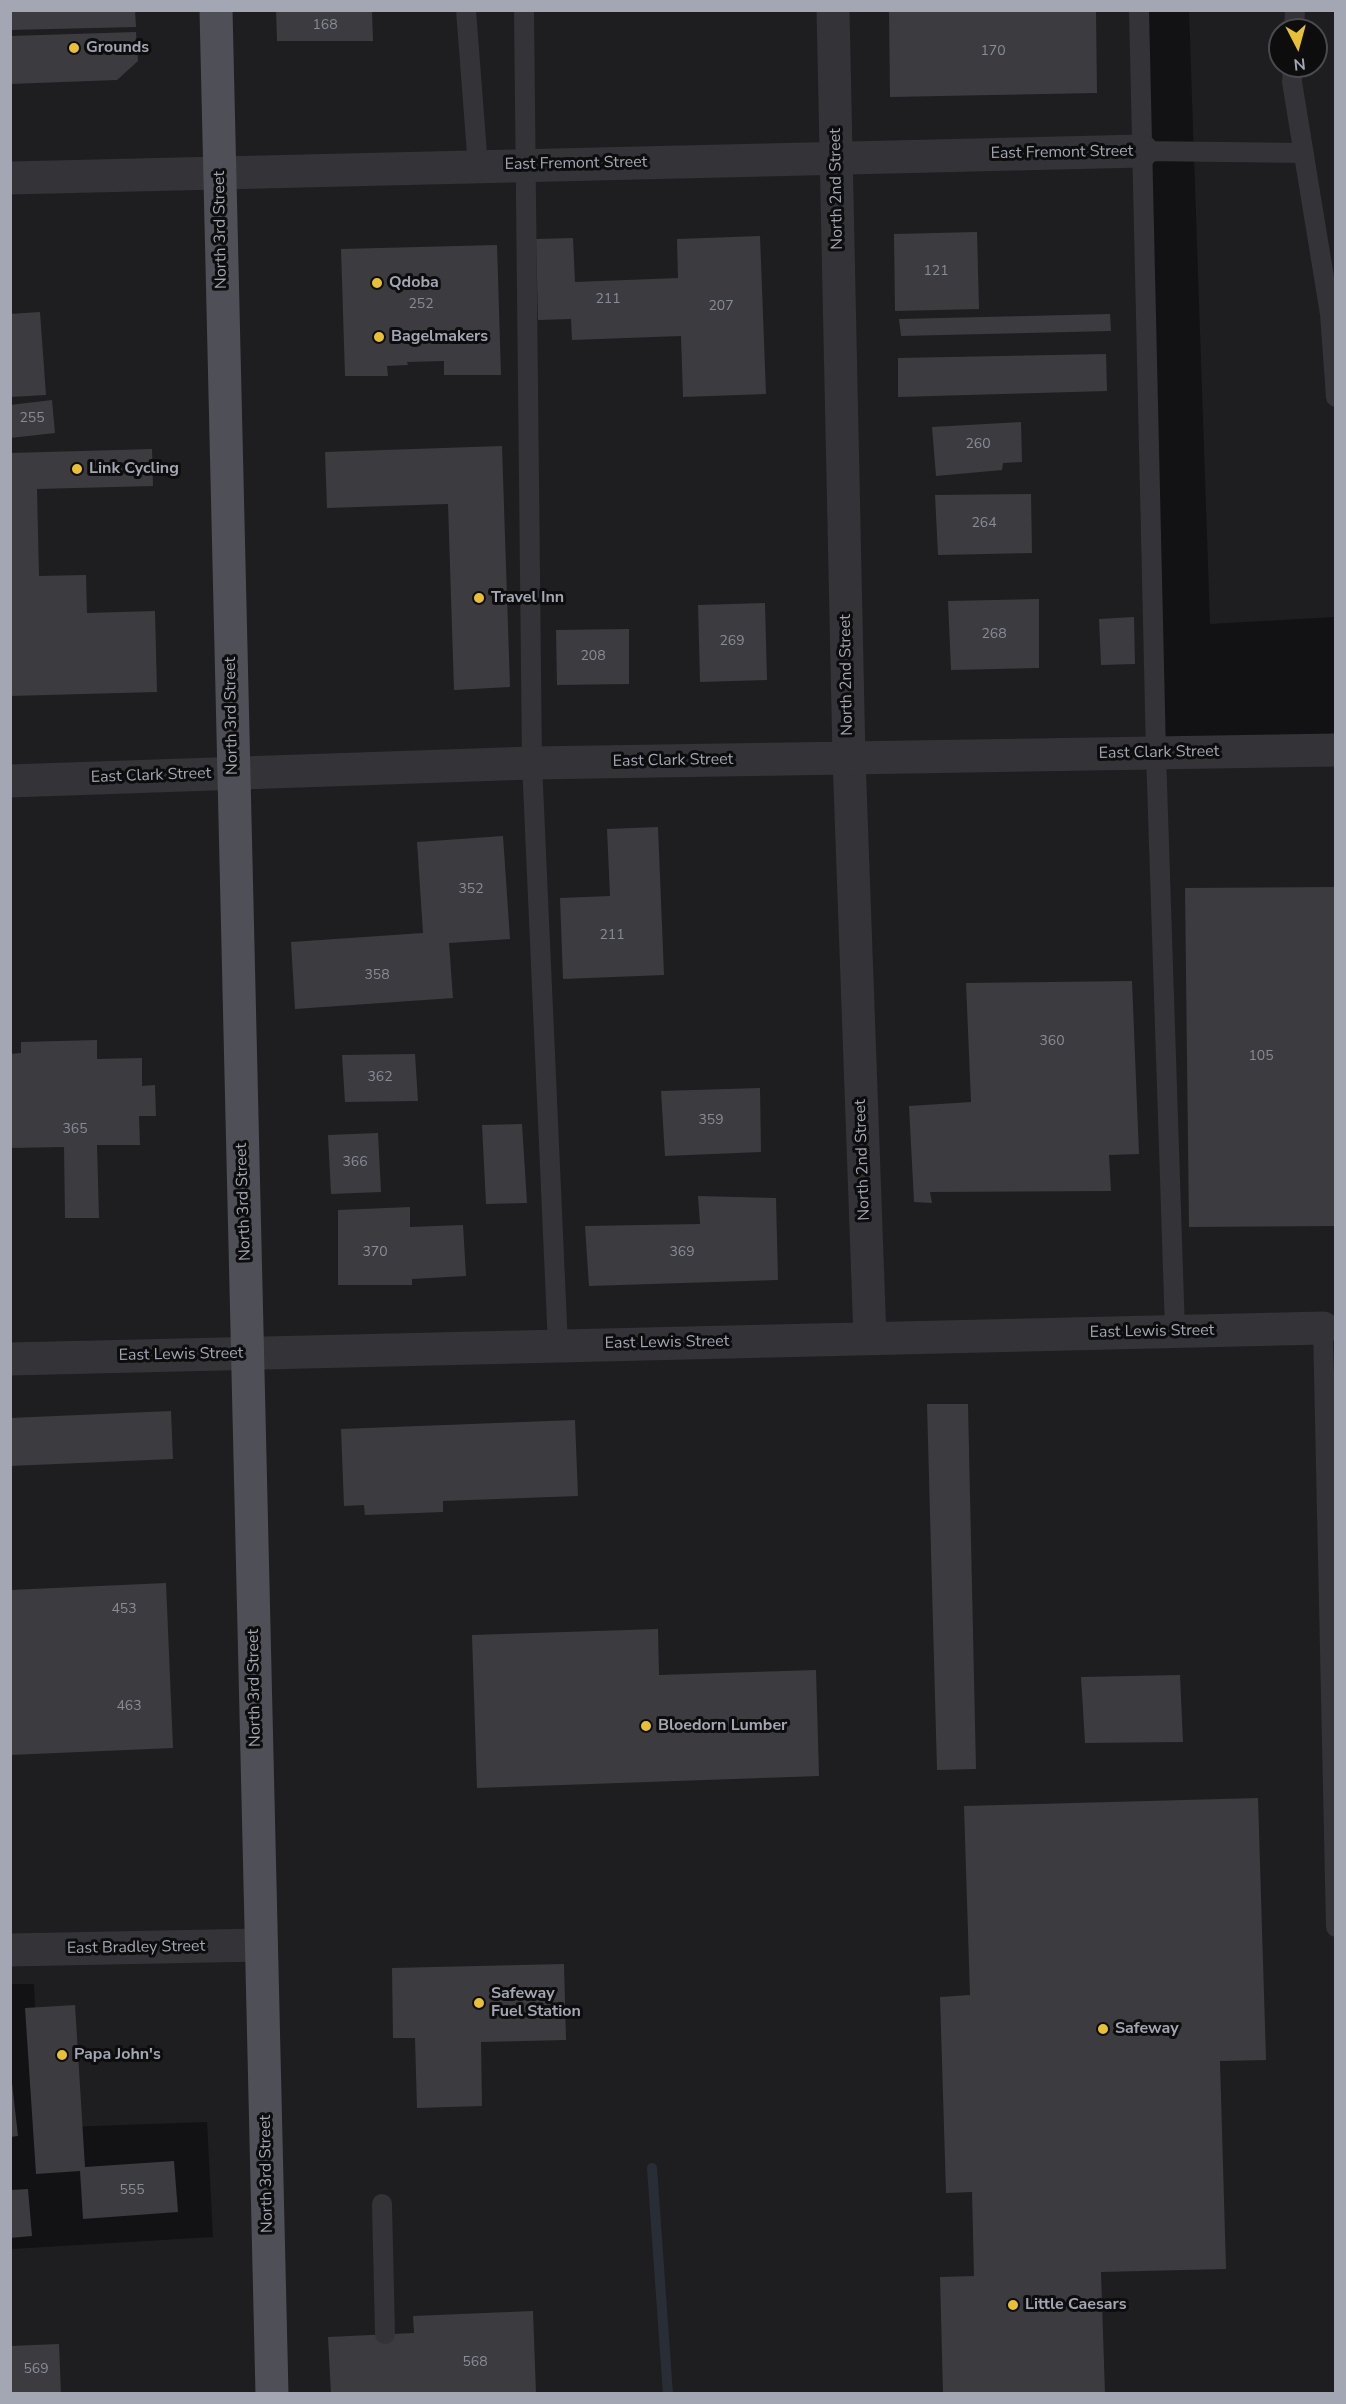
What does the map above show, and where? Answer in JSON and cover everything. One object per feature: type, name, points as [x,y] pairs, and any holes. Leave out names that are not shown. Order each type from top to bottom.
[{"type":"main road","name":"North 3rd Street","points":[[216,10],[272,2394]]},
{"type":"street","name":"North 2nd Street","points":[[833,10],[849,758],[870,1338]]},
{"type":"street","name":"East Fremont Street","points":[[10,178],[1142,151]]},
{"type":"street","name":"East Clark Street","points":[[10,781],[532,763],[1335,750]]},
{"type":"street","name":"East Lewis Street","points":[[10,1359],[1323,1328]]},
{"type":"street","name":"East Bradley Street","points":[[10,1950],[261,1945]]},
{"type":"lane","points":[[466,10],[478,166]]},
{"type":"lane","points":[[524,10],[532,763],[558,1346]]},
{"type":"lane","points":[[1139,10],[1156,753],[1175,1331]]},
{"type":"lane","points":[[1292,78],[1330,314],[1335,397]]},
{"type":"lane","points":[[1142,151],[1304,153]]},
{"type":"lane","points":[[1323,1328],[1335,1927]]},
{"type":"lane","points":[[382,2204],[385,2334]]},
{"type":"shaded area","points":[[11,11],[1139,11],[1156,752],[1335,750],[1336,1327],[1323,1328],[1335,1927],[1335,2393],[11,2394],[11,2249],[213,2237],[207,2122],[40,2128],[34,1984],[11,1984]]},
{"type":"shaded area","points":[[1189,11],[1335,11],[1335,617],[1210,624]]},
{"type":"building","points":[[10,10],[135,10],[136,27],[10,30]]},
{"type":"building","points":[[276,10],[372,10],[373,41],[277,41]]},
{"type":"building","points":[[889,10],[1096,10],[1097,93],[890,97]]},
{"type":"building","name":"Grounds","points":[[136,32],[138,61],[117,80],[10,84],[10,36]]},
{"type":"building","points":[[977,232],[979,309],[895,311],[894,234]]},
{"type":"building","points":[[760,236],[766,394],[683,397],[681,336],[572,340],[571,319],[538,320],[536,239],[573,238],[575,282],[678,278],[677,239]]},
{"type":"building","points":[[497,245],[501,375],[444,375],[444,361],[407,362],[408,365],[387,366],[388,376],[345,376],[341,249]]},
{"type":"building","points":[[40,312],[46,395],[10,397],[10,314]]},
{"type":"building","points":[[1110,314],[1111,331],[901,336],[899,319]]},
{"type":"building","points":[[1106,354],[1107,391],[898,397],[898,358]]},
{"type":"building","points":[[52,400],[55,433],[10,438],[10,405]]},
{"type":"building","points":[[1021,422],[1022,462],[1003,463],[1002,470],[936,476],[932,427]]},
{"type":"building","name":"Travel Inn","points":[[502,446],[510,687],[454,690],[448,504],[327,508],[325,452]]},
{"type":"building","points":[[152,449],[153,486],[37,489],[39,576],[86,575],[87,613],[155,611],[157,692],[10,696],[10,453]]},
{"type":"building","points":[[1031,494],[1032,553],[938,555],[935,495]]},
{"type":"building","points":[[1039,599],[1039,668],[951,670],[948,601]]},
{"type":"building","points":[[765,603],[767,680],[700,682],[698,605]]},
{"type":"building","points":[[1134,617],[1135,664],[1101,665],[1099,619]]},
{"type":"building","points":[[629,629],[629,684],[557,685],[556,630]]},
{"type":"building","points":[[658,827],[664,975],[563,979],[560,898],[610,896],[607,829]]},
{"type":"building","points":[[503,836],[510,939],[449,943],[453,998],[295,1009],[291,942],[423,933],[417,842]]},
{"type":"building","points":[[1336,887],[1336,1226],[1189,1227],[1185,888]]},
{"type":"building","points":[[1132,981],[1139,1154],[1109,1155],[1111,1191],[930,1192],[932,1203],[914,1202],[909,1106],[971,1102],[966,983]]},
{"type":"building","points":[[97,1040],[97,1059],[142,1058],[142,1086],[155,1085],[156,1116],[139,1116],[140,1145],[97,1145],[99,1218],[65,1218],[64,1147],[10,1148],[10,1054],[21,1053],[21,1042]]},
{"type":"building","points":[[415,1054],[418,1101],[345,1102],[342,1055]]},
{"type":"building","points":[[760,1088],[761,1152],[665,1156],[661,1091]]},
{"type":"building","points":[[522,1124],[527,1203],[486,1204],[482,1125]]},
{"type":"building","points":[[378,1133],[381,1192],[331,1194],[328,1135]]},
{"type":"building","points":[[698,1196],[776,1198],[778,1280],[589,1286],[585,1226],[700,1224]]},
{"type":"building","points":[[410,1207],[410,1227],[463,1225],[466,1276],[412,1279],[412,1285],[338,1285],[338,1210]]},
{"type":"building","points":[[927,1404],[968,1404],[976,1769],[937,1770]]},
{"type":"building","points":[[171,1411],[173,1459],[10,1466],[10,1418]]},
{"type":"building","points":[[575,1420],[578,1496],[443,1501],[443,1512],[365,1515],[364,1505],[344,1506],[341,1429]]},
{"type":"building","points":[[166,1583],[173,1748],[10,1755],[10,1590]]},
{"type":"building","name":"Bloedorn Lumber","points":[[658,1629],[659,1675],[816,1670],[819,1776],[477,1788],[472,1635]]},
{"type":"building","points":[[1180,1675],[1183,1742],[1085,1743],[1081,1677]]},
{"type":"building","name":"Safeway","points":[[1258,1798],[1266,2060],[1220,2061],[1226,2269],[1101,2272],[1105,2394],[943,2394],[940,2277],[974,2276],[972,2192],[946,2193],[940,1997],[970,1995],[964,1806]]},
{"type":"building","name":"Safeway Fuel Station","points":[[564,1964],[566,2040],[481,2042],[482,2106],[417,2108],[415,2038],[393,2038],[392,1968]]},
{"type":"building","points":[[75,2005],[85,2167],[174,2161],[178,2212],[83,2219],[80,2171],[36,2174],[25,2008]]},
{"type":"building","points":[[10,2065],[18,2136],[10,2137]]},
{"type":"building","points":[[28,2189],[32,2236],[10,2238],[10,2190]]},
{"type":"building","points":[[533,2311],[536,2394],[331,2394],[328,2337],[414,2333],[413,2316]]},
{"type":"building","points":[[59,2344],[61,2394],[10,2394],[10,2346]]},
{"type":"waterway","points":[[652,2168],[668,2394]]},
{"type":"place","name":"Grounds","points":[[74,48]]},
{"type":"place","name":"Qdoba","points":[[377,283]]},
{"type":"place","name":"Bagelmakers","points":[[379,337]]},
{"type":"place","name":"Link Cycling","points":[[77,469]]},
{"type":"place","name":"Travel Inn","points":[[479,598]]},
{"type":"place","name":"Bloedorn Lumber","points":[[646,1726]]},
{"type":"place","name":"Safeway Fuel Station","points":[[479,2003]]},
{"type":"place","name":"Safeway","points":[[1103,2029]]},
{"type":"place","name":"Papa John's","points":[[62,2055]]},
{"type":"place","name":"Little Caesars","points":[[1013,2305]]}]
